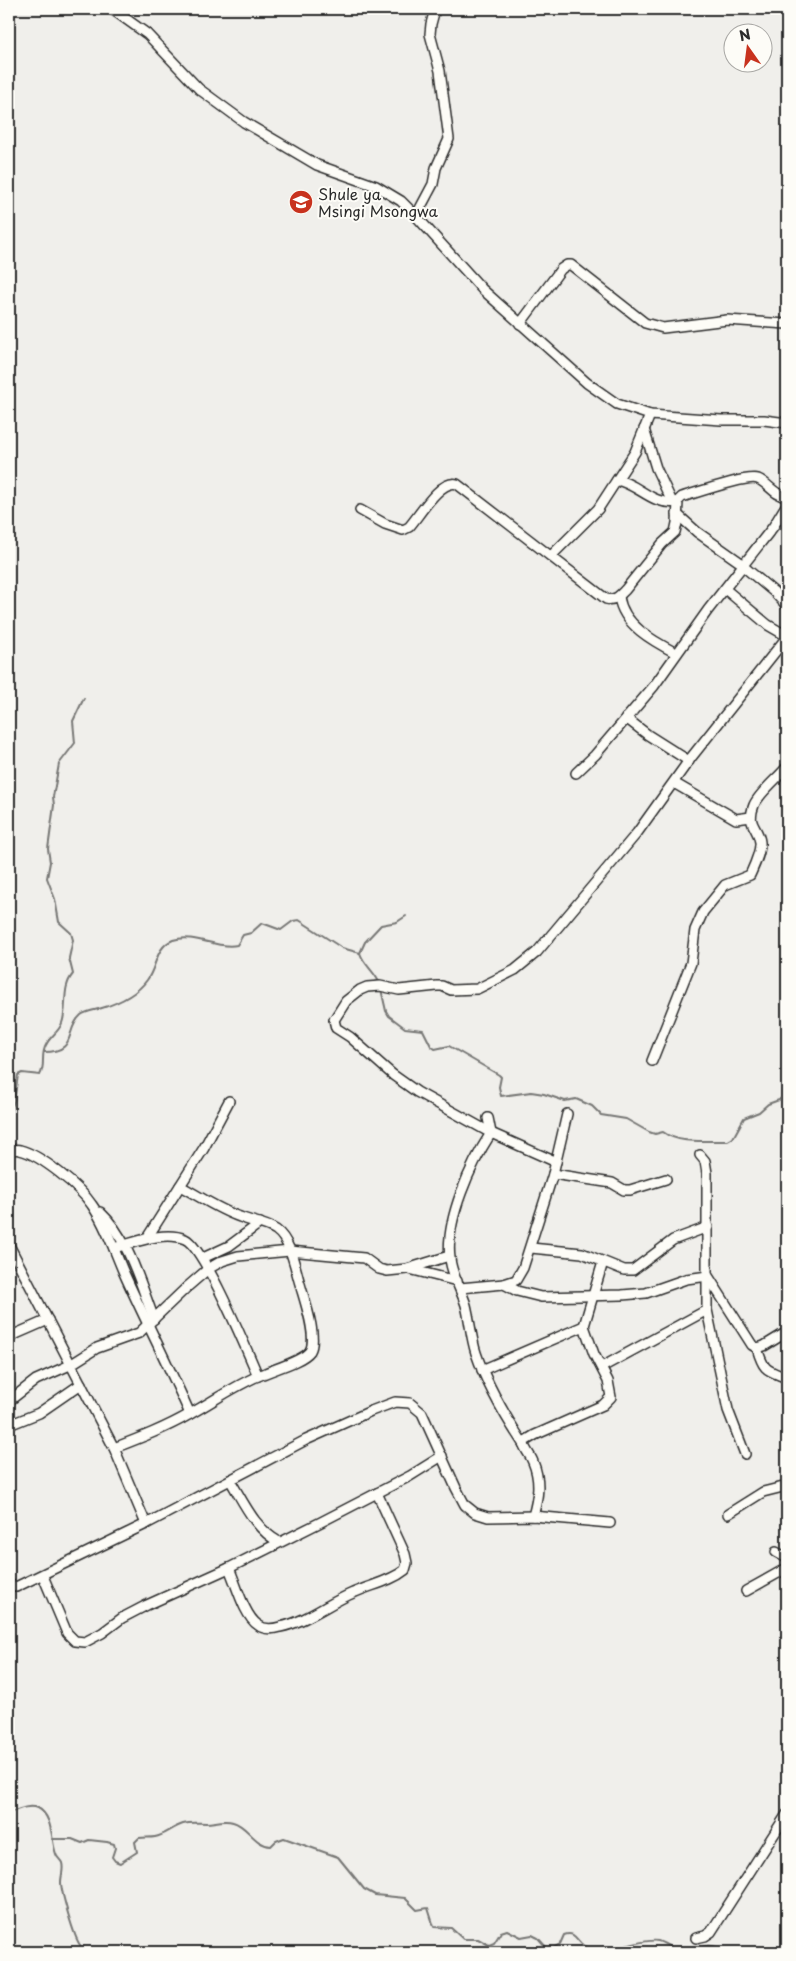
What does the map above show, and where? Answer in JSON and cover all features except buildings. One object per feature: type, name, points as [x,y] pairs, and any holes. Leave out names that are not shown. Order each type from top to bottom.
[{"type":"street","points":[[112,9],[147,34],[199,89],[244,122],[317,165],[376,186],[400,201],[476,282],[520,324],[587,383],[617,404],[650,415],[722,420],[764,420],[787,423]]},
{"type":"street","points":[[416,216],[432,184],[436,168],[449,139],[440,71],[430,34],[430,24],[434,9]]},
{"type":"street","points":[[520,324],[561,269],[568,265],[571,265],[645,322],[663,328],[727,320],[787,324]]},
{"type":"street","points":[[551,556],[598,509],[635,452],[650,415]]},
{"type":"street","points":[[360,510],[385,524],[403,530],[409,527],[436,493],[444,486],[453,483],[480,501],[606,599],[614,599],[619,597],[662,544],[675,532],[678,523],[675,502],[656,468],[644,429]]},
{"type":"street","points":[[616,480],[627,482],[659,500],[675,502],[682,498],[748,478],[759,480],[775,492],[787,497]]},
{"type":"street","points":[[576,773],[595,755],[654,686],[676,653],[773,527],[787,504]]},
{"type":"street","points":[[677,514],[697,532],[728,553],[774,592],[787,606]]},
{"type":"street","points":[[556,1162],[491,1133],[437,1104],[393,1075],[350,1037],[336,1028],[334,1020],[337,1013],[351,996],[367,987],[380,986],[399,990],[436,986],[442,986],[451,990],[477,989],[515,970],[537,952],[637,833],[689,761],[787,636],[768,625],[725,589]]},
{"type":"street","points":[[619,597],[623,613],[636,626],[653,641],[676,653]]},
{"type":"street","points":[[626,718],[648,735],[689,761]]},
{"type":"street","points":[[652,1061],[687,975],[691,963],[696,930],[704,912],[725,885],[750,875],[754,867],[760,841],[752,825],[751,817],[755,803],[787,767]]},
{"type":"street","points":[[674,783],[736,819],[751,817]]},
{"type":"street","points":[[147,1238],[230,1101]]},
{"type":"street","points":[[407,1269],[458,1284],[504,1284],[516,1280],[531,1248],[553,1174],[567,1114]]},
{"type":"street","points":[[488,1118],[491,1133],[471,1165],[465,1182],[456,1210],[449,1256],[466,1305],[475,1352],[482,1370],[508,1420],[534,1463],[538,1483],[538,1496],[533,1516]]},
{"type":"street","points":[[9,1150],[19,1150],[33,1156],[58,1172],[82,1192],[109,1222],[133,1265],[151,1322],[190,1414]]},
{"type":"street","points":[[700,1155],[705,1161],[707,1172],[707,1310],[728,1410],[745,1454]]},
{"type":"street","points":[[553,1174],[612,1183],[624,1190],[630,1190],[666,1179]]},
{"type":"street","points":[[114,1448],[142,1438],[258,1376],[299,1359],[310,1351],[312,1342],[311,1326],[290,1250],[284,1238],[276,1230],[239,1217],[180,1186]]},
{"type":"street","points":[[92,1205],[114,1248],[123,1272],[151,1322]]},
{"type":"street","points":[[203,1258],[230,1246],[260,1223]]},
{"type":"street","points":[[531,1248],[582,1253],[624,1270],[633,1270],[673,1240],[708,1227]]},
{"type":"street","points":[[114,1248],[147,1238],[169,1236],[185,1239],[203,1258],[258,1376]]},
{"type":"street","points":[[10,1249],[114,1448],[146,1524]]},
{"type":"street","points":[[9,1401],[36,1380],[70,1365],[97,1348],[139,1333],[208,1269],[222,1261],[238,1256],[290,1250],[364,1258],[387,1271],[407,1269],[449,1256]]},
{"type":"street","points":[[524,1445],[525,1442],[535,1435],[603,1405],[611,1397],[608,1381],[602,1366],[594,1354],[584,1326],[603,1262]]},
{"type":"street","points":[[504,1284],[517,1291],[541,1297],[594,1296],[646,1293],[686,1279],[708,1276]]},
{"type":"street","points":[[708,1276],[752,1345],[757,1348],[759,1356],[769,1372],[787,1378]]},
{"type":"street","points":[[602,1366],[707,1310]]},
{"type":"street","points":[[9,1337],[48,1320]]},
{"type":"street","points":[[482,1370],[584,1326]]},
{"type":"street","points":[[757,1348],[764,1346],[787,1332]]},
{"type":"street","points":[[9,1425],[39,1413],[81,1384]]},
{"type":"street","points":[[9,1584],[16,1587],[43,1576],[306,1440],[395,1402],[410,1403],[422,1413],[465,1505],[475,1514],[488,1517],[533,1516],[610,1523]]},
{"type":"street","points":[[43,1576],[67,1633],[75,1641],[85,1642],[102,1633],[122,1618],[229,1568],[377,1494],[442,1456]]},
{"type":"street","points":[[230,1480],[258,1526],[268,1536],[279,1542]]},
{"type":"street","points":[[728,1514],[763,1492],[787,1486]]},
{"type":"street","points":[[229,1568],[251,1618],[258,1625],[267,1629],[281,1627],[298,1620],[352,1593],[398,1575],[405,1570],[407,1563],[405,1554],[377,1494]]},
{"type":"street","points":[[776,1552],[787,1558]]},
{"type":"street","points":[[746,1591],[787,1568]]},
{"type":"street","points":[[696,1938],[711,1932],[787,1814]]},
{"type":"waterway","points":[[9,1115],[14,1101],[18,1075],[22,1073],[40,1075],[42,1071],[44,1049],[62,1023],[67,985],[73,974],[69,958],[73,940],[71,933],[59,922],[55,899],[47,878],[50,862],[48,849],[54,805],[53,797],[59,764],[75,743],[73,721],[84,698]]},
{"type":"waterway","points":[[379,982],[360,953],[365,942],[381,925],[397,922],[406,916]]},
{"type":"waterway","points":[[44,1052],[62,1048],[69,1039],[73,1027],[81,1015],[114,1003],[138,990],[150,975],[163,947],[173,940],[189,938],[221,945],[237,945],[243,935],[251,933],[262,923],[281,930],[293,921],[299,920],[342,948],[360,953]]},
{"type":"waterway","points":[[381,989],[389,1016],[405,1028],[423,1030],[431,1046],[435,1049],[449,1046],[499,1075],[501,1077],[499,1087],[501,1096],[531,1092],[565,1101],[576,1099],[592,1106],[601,1115],[626,1119],[655,1134],[663,1132],[678,1139],[694,1141],[728,1141],[733,1138],[744,1118],[759,1112],[768,1104],[779,1100],[787,1093]]},
{"type":"waterway","points":[[9,1813],[23,1808],[34,1807],[43,1812],[49,1822],[54,1848],[57,1857],[63,1865],[61,1882],[71,1924],[80,1945],[89,1952]]},
{"type":"waterway","points":[[52,1839],[72,1839],[82,1843],[89,1840],[114,1844],[115,1848],[112,1857],[120,1863],[137,1852],[135,1842],[139,1838],[159,1836],[186,1823],[229,1821],[243,1827],[255,1839],[265,1845],[271,1846],[276,1841],[284,1838],[338,1857],[364,1889],[375,1895],[405,1898],[417,1910],[428,1908],[434,1927],[451,1928],[463,1939],[478,1939],[489,1945],[494,1943],[501,1932],[507,1930],[521,1937],[532,1935],[538,1938],[546,1947],[553,1948],[560,1944],[564,1935],[571,1934],[587,1948],[599,1952]]},
{"type":"waterway","points":[[610,1952],[641,1942],[654,1941],[661,1942],[680,1951],[712,1946],[729,1952]]},
{"type":"place","name":"Shule ya Msingi Msongwa","points":[[301,202]]}]
